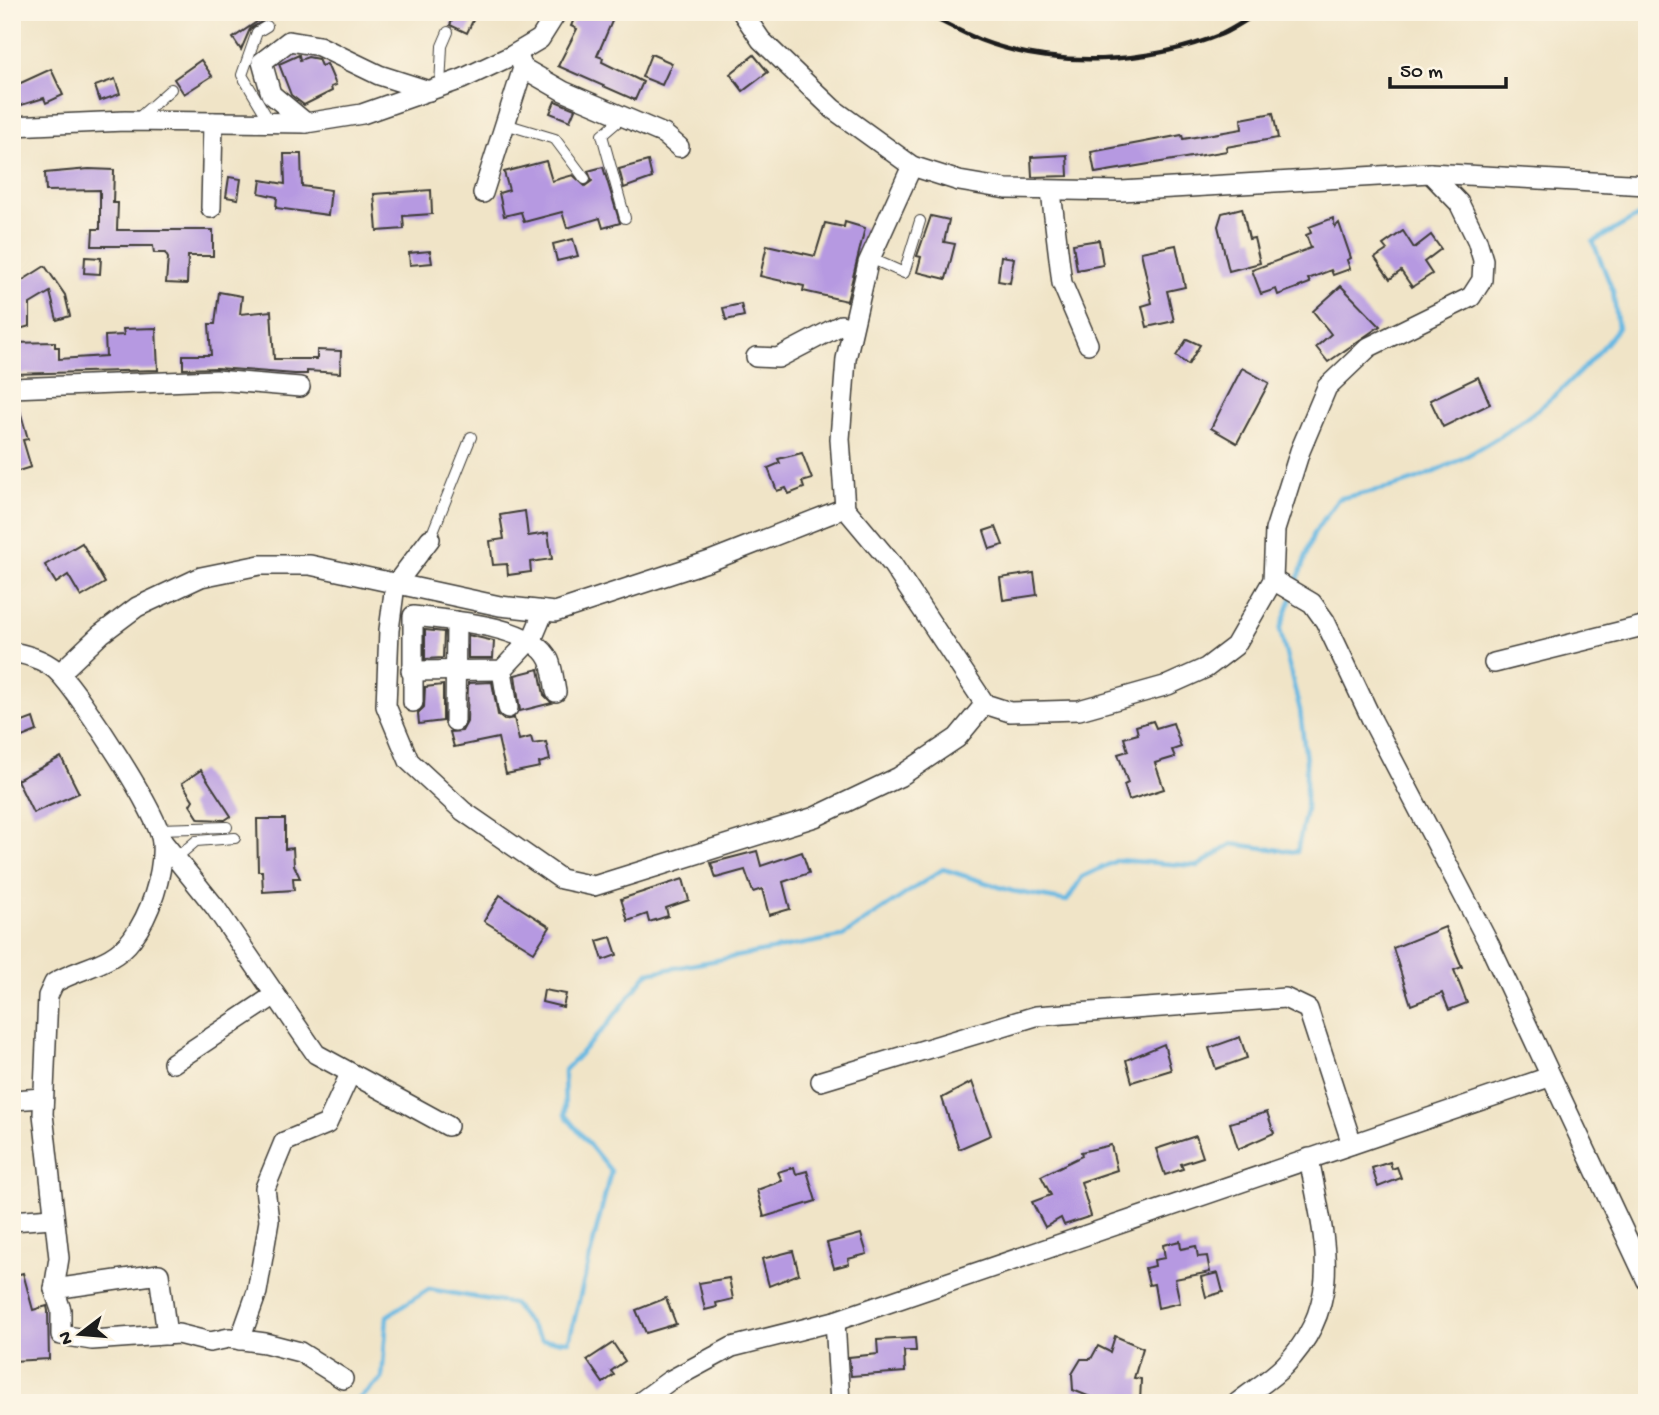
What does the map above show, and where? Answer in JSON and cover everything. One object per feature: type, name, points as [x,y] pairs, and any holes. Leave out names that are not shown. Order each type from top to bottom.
[{"type":"street","points":[[12,126],[136,121],[306,123],[362,114],[520,60],[540,39],[557,12]]},
{"type":"street","points":[[741,12],[761,40],[833,109],[912,166],[995,187],[1051,191],[1171,188],[1430,173],[1647,185]]},
{"type":"street","points":[[306,123],[271,94],[262,62],[289,41],[319,46],[379,75],[434,89]]},
{"type":"street","points":[[520,60],[563,91],[664,134],[679,147]]},
{"type":"street","points":[[483,193],[520,60]]},
{"type":"street","points":[[211,208],[213,122]]},
{"type":"street","points":[[912,166],[870,258],[846,359],[840,439],[845,508],[892,564],[985,704],[1010,712],[1079,710],[1168,685],[1206,668],[1235,646],[1273,580],[1275,530],[1300,450],[1327,387],[1369,347],[1471,297],[1482,280],[1483,260],[1459,203],[1430,173]]},
{"type":"street","points":[[1051,191],[1062,283],[1088,344]]},
{"type":"street","points":[[756,357],[778,358],[841,325],[852,330]]},
{"type":"street","points":[[12,388],[216,380],[300,387]]},
{"type":"street","points":[[60,673],[101,634],[137,607],[201,577],[260,565],[310,565],[500,606],[555,612],[698,565],[845,508]]},
{"type":"street","points":[[430,539],[396,585],[389,630],[386,706],[409,761],[463,811],[561,879],[594,887],[815,817],[899,777],[957,738],[985,704]]},
{"type":"street","points":[[1273,580],[1312,603],[1325,621],[1373,722],[1489,944],[1549,1077],[1647,1281]]},
{"type":"street","points":[[411,671],[502,670],[531,640],[544,611]]},
{"type":"street","points":[[413,702],[413,616],[456,621],[531,640],[548,659],[556,692]]},
{"type":"street","points":[[455,721],[456,621]]},
{"type":"street","points":[[1494,663],[1647,625]]},
{"type":"street","points":[[12,652],[27,655],[60,673],[148,804],[161,835],[176,858],[215,907],[316,1054],[447,1126]]},
{"type":"street","points":[[502,670],[508,708]]},
{"type":"street","points":[[161,835],[156,888],[132,939],[99,965],[54,983],[48,996],[43,1098],[52,1218],[59,1258],[54,1289],[61,1310],[61,1335],[92,1340],[178,1334],[210,1342],[229,1338],[300,1352],[343,1379]]},
{"type":"street","points":[[173,1063],[275,995]]},
{"type":"street","points":[[821,1081],[1036,1016],[1285,998],[1308,1009],[1352,1144]]},
{"type":"street","points":[[240,1340],[257,1292],[268,1221],[265,1188],[284,1142],[327,1124],[350,1074]]},
{"type":"street","points":[[639,1403],[669,1381],[732,1347],[835,1321],[1549,1077]]},
{"type":"street","points":[[12,1100],[43,1098]]},
{"type":"street","points":[[1237,1403],[1283,1366],[1306,1338],[1320,1309],[1326,1286],[1327,1259],[1309,1158]]},
{"type":"street","points":[[12,1222],[52,1218]]},
{"type":"street","points":[[54,1289],[159,1274],[167,1335]]},
{"type":"street","points":[[835,1321],[840,1403]]},
{"type":"lane","points":[[267,26],[257,32],[242,75],[271,123]]},
{"type":"lane","points":[[434,89],[442,46],[448,32]]},
{"type":"lane","points":[[136,121],[170,89]]},
{"type":"lane","points":[[623,116],[602,135],[625,218]]},
{"type":"lane","points":[[504,123],[555,139],[585,179]]},
{"type":"lane","points":[[870,258],[904,273],[920,221]]},
{"type":"lane","points":[[430,539],[471,437]]},
{"type":"lane","points":[[161,835],[227,827]]},
{"type":"lane","points":[[176,858],[196,841],[234,838]]},
{"type":"building","points":[[456,12],[477,12],[467,33],[450,25]]},
{"type":"building","points":[[577,12],[616,12],[597,56],[603,58],[602,62],[643,82],[635,100],[558,66],[577,29],[571,26]]},
{"type":"building","points":[[264,17],[266,19],[250,29],[241,50],[233,38]]},
{"type":"building","points":[[651,54],[672,63],[662,85],[642,77]]},
{"type":"building","points":[[299,55],[300,60],[308,57],[318,59],[321,66],[327,64],[336,85],[331,87],[332,91],[304,105],[291,95],[279,64]]},
{"type":"building","points":[[754,55],[768,72],[743,91],[730,74]]},
{"type":"building","points":[[201,60],[212,76],[184,94],[174,79]]},
{"type":"building","points":[[51,69],[63,95],[46,103],[44,98],[12,108],[12,87]]},
{"type":"building","points":[[115,79],[120,94],[100,101],[95,86]]},
{"type":"building","points":[[555,101],[575,109],[570,121],[550,113]]},
{"type":"building","points":[[1273,113],[1278,138],[1226,147],[1227,151],[1095,173],[1091,152],[1182,135],[1183,139],[1242,129],[1241,119]]},
{"type":"building","points":[[284,154],[301,154],[302,186],[331,190],[328,215],[276,208],[277,197],[259,193],[261,180],[285,184]]},
{"type":"building","points":[[1067,155],[1068,176],[1032,177],[1031,157]]},
{"type":"building","points":[[546,161],[552,181],[573,175],[585,186],[592,181],[588,171],[603,167],[620,223],[603,228],[600,218],[567,228],[562,212],[524,222],[521,212],[504,216],[499,193],[509,190],[504,172]]},
{"type":"building","points":[[648,161],[652,178],[624,188],[619,169]]},
{"type":"building","points":[[114,170],[113,203],[118,203],[117,230],[213,230],[213,256],[188,256],[187,284],[166,283],[168,258],[165,253],[154,253],[153,246],[92,246],[93,229],[100,229],[100,190],[46,191],[45,173]]},
{"type":"building","points":[[229,177],[241,179],[238,199],[226,197]]},
{"type":"building","points":[[431,190],[432,214],[403,216],[404,229],[377,231],[374,194]]},
{"type":"building","points":[[1242,208],[1249,239],[1254,238],[1260,263],[1229,271],[1218,226],[1222,213]]},
{"type":"building","points":[[931,216],[949,220],[944,242],[955,244],[946,279],[917,272],[921,257],[917,256]]},
{"type":"building","points":[[1333,218],[1335,227],[1339,223],[1351,258],[1347,260],[1350,269],[1333,275],[1331,270],[1308,279],[1310,283],[1278,295],[1276,289],[1261,294],[1252,270],[1311,248],[1306,235],[1311,233],[1309,227]]},
{"type":"building","points":[[845,222],[865,228],[847,301],[803,291],[804,286],[760,276],[767,245],[815,256],[825,223],[844,227]]},
{"type":"building","points":[[1403,231],[1414,248],[1431,235],[1441,249],[1424,262],[1432,274],[1412,287],[1401,271],[1390,279],[1375,258],[1387,250],[1383,245]]},
{"type":"building","points":[[573,239],[578,256],[557,261],[553,244]]},
{"type":"building","points":[[1099,240],[1103,265],[1077,270],[1073,244]]},
{"type":"building","points":[[1176,245],[1185,287],[1167,291],[1174,321],[1147,327],[1142,306],[1152,303],[1141,252]]},
{"type":"building","points":[[430,251],[432,263],[410,265],[409,253]]},
{"type":"building","points":[[1001,256],[1014,258],[1010,283],[998,281]]},
{"type":"building","points":[[85,257],[101,258],[100,274],[84,273]]},
{"type":"building","points":[[45,266],[65,295],[70,316],[57,320],[50,292],[30,304],[30,326],[12,331],[12,287]]},
{"type":"building","points":[[1341,286],[1380,326],[1328,362],[1316,347],[1331,334],[1313,311]]},
{"type":"building","points":[[219,292],[242,296],[240,314],[271,311],[274,359],[317,359],[317,350],[341,351],[340,373],[307,371],[307,374],[295,374],[217,368],[183,369],[183,355],[211,355],[209,324],[215,324]]},
{"type":"building","points":[[741,304],[744,316],[726,320],[723,308]]},
{"type":"building","points":[[156,328],[158,370],[12,374],[12,343],[55,342],[55,347],[59,347],[59,359],[106,356],[105,336],[124,335],[123,329]]},
{"type":"building","points":[[1187,339],[1200,345],[1188,365],[1176,356]]},
{"type":"building","points":[[1242,368],[1269,383],[1237,443],[1211,428]]},
{"type":"building","points":[[1478,377],[1490,404],[1443,427],[1430,400]]},
{"type":"building","points":[[12,400],[17,400],[28,439],[23,440],[31,467],[15,472]]},
{"type":"building","points":[[802,453],[812,479],[802,482],[804,488],[789,494],[786,488],[777,491],[768,468],[780,463],[778,459]]},
{"type":"building","points":[[525,511],[528,536],[548,533],[552,559],[530,562],[531,572],[508,575],[507,564],[493,565],[490,541],[504,539],[500,515]]},
{"type":"building","points":[[996,527],[1003,545],[990,549],[984,531]]},
{"type":"building","points":[[82,543],[105,583],[81,597],[68,575],[56,583],[45,565]]},
{"type":"building","points":[[1034,573],[1037,595],[1003,600],[1000,578]]},
{"type":"building","points":[[425,630],[444,632],[443,658],[425,659]]},
{"type":"building","points":[[468,635],[494,641],[493,658],[468,658]]},
{"type":"building","points":[[539,669],[544,695],[552,703],[520,711],[515,675]]},
{"type":"building","points":[[492,682],[498,715],[504,720],[514,718],[519,740],[531,737],[533,744],[546,742],[550,760],[539,763],[540,767],[506,774],[498,738],[454,747],[450,732],[462,731],[467,722],[468,683]]},
{"type":"building","points":[[443,685],[443,721],[419,724],[418,713],[424,707],[425,687]]},
{"type":"building","points":[[33,718],[37,731],[17,739],[12,726]]},
{"type":"building","points":[[1153,721],[1156,728],[1173,723],[1181,747],[1172,750],[1175,757],[1155,763],[1164,789],[1129,800],[1124,785],[1128,783],[1118,754],[1128,751],[1124,738],[1138,734],[1136,726]]},
{"type":"building","points":[[61,757],[79,793],[33,813],[17,780]]},
{"type":"building","points":[[201,770],[231,816],[225,820],[199,819],[190,805],[193,800],[182,783]]},
{"type":"building","points":[[257,819],[285,819],[285,849],[293,848],[294,865],[300,878],[293,878],[294,890],[263,892],[262,871],[258,871]]},
{"type":"building","points":[[757,851],[761,866],[802,852],[809,873],[783,882],[790,909],[769,915],[762,889],[753,892],[745,870],[716,878],[711,863]]},
{"type":"building","points":[[683,879],[689,900],[666,908],[668,916],[649,922],[647,914],[628,921],[621,899]]},
{"type":"building","points":[[500,895],[550,927],[534,952],[484,921]]},
{"type":"building","points":[[1445,927],[1462,967],[1454,970],[1467,1003],[1449,1010],[1442,993],[1411,1005],[1393,948]]},
{"type":"building","points":[[611,937],[617,955],[603,960],[597,941]]},
{"type":"building","points":[[544,990],[566,994],[563,1007],[542,1002]]},
{"type":"building","points":[[1240,1037],[1247,1058],[1216,1069],[1209,1048]]},
{"type":"building","points":[[1164,1044],[1171,1070],[1132,1082],[1126,1060]]},
{"type":"building","points":[[972,1082],[991,1135],[959,1149],[942,1098]]},
{"type":"building","points":[[1267,1112],[1274,1133],[1238,1149],[1230,1123]]},
{"type":"building","points":[[1196,1136],[1203,1157],[1181,1164],[1183,1169],[1165,1175],[1156,1149]]},
{"type":"building","points":[[1111,1145],[1117,1170],[1081,1182],[1091,1216],[1064,1225],[1061,1218],[1045,1227],[1032,1202],[1051,1195],[1041,1176],[1082,1156],[1081,1152]]},
{"type":"building","points":[[1390,1162],[1392,1169],[1397,1167],[1401,1178],[1378,1187],[1372,1168]]},
{"type":"building","points":[[794,1167],[796,1174],[807,1171],[816,1201],[764,1217],[757,1190],[782,1181],[778,1172]]},
{"type":"building","points":[[861,1234],[867,1254],[848,1259],[849,1264],[834,1268],[827,1243]]},
{"type":"building","points":[[1180,1241],[1181,1249],[1196,1246],[1198,1257],[1207,1256],[1210,1272],[1175,1279],[1180,1303],[1158,1308],[1154,1284],[1149,1285],[1145,1268],[1155,1266],[1154,1260],[1165,1258],[1163,1245]]},
{"type":"building","points":[[793,1251],[799,1274],[769,1286],[762,1259]]},
{"type":"building","points":[[23,1273],[33,1310],[47,1306],[49,1359],[12,1361],[12,1276]]},
{"type":"building","points":[[1218,1273],[1223,1292],[1206,1297],[1201,1277]]},
{"type":"building","points":[[729,1278],[733,1299],[716,1303],[717,1307],[705,1310],[699,1283]]},
{"type":"building","points":[[666,1298],[676,1324],[646,1333],[636,1310]]},
{"type":"building","points":[[1115,1336],[1143,1348],[1134,1378],[1141,1379],[1140,1403],[1105,1403],[1073,1390],[1072,1374],[1081,1359],[1091,1359],[1098,1346],[1110,1352]]},
{"type":"building","points":[[915,1338],[916,1351],[904,1351],[905,1372],[851,1376],[849,1357],[878,1354],[877,1340]]},
{"type":"building","points":[[613,1343],[625,1361],[611,1371],[614,1375],[603,1383],[587,1360]]},
{"type":"waterway","points":[[1295,587],[1314,533],[1338,499],[1415,480],[1480,449],[1555,395],[1599,352],[1618,328],[1613,291],[1593,242],[1647,211]]},
{"type":"waterway","points":[[354,1403],[382,1379],[387,1316],[429,1289],[513,1304],[542,1340],[569,1341],[611,1171],[565,1115],[564,1071],[606,1026],[648,973],[841,937],[943,869],[1012,891],[1067,901],[1082,877],[1118,860],[1198,866],[1232,844],[1297,852],[1306,810],[1306,761],[1300,710],[1280,630],[1291,599]]},
{"type":"railway","points":[[922,12],[980,40],[1039,56],[1070,59],[1133,57],[1164,52],[1222,34],[1260,12]]}]
